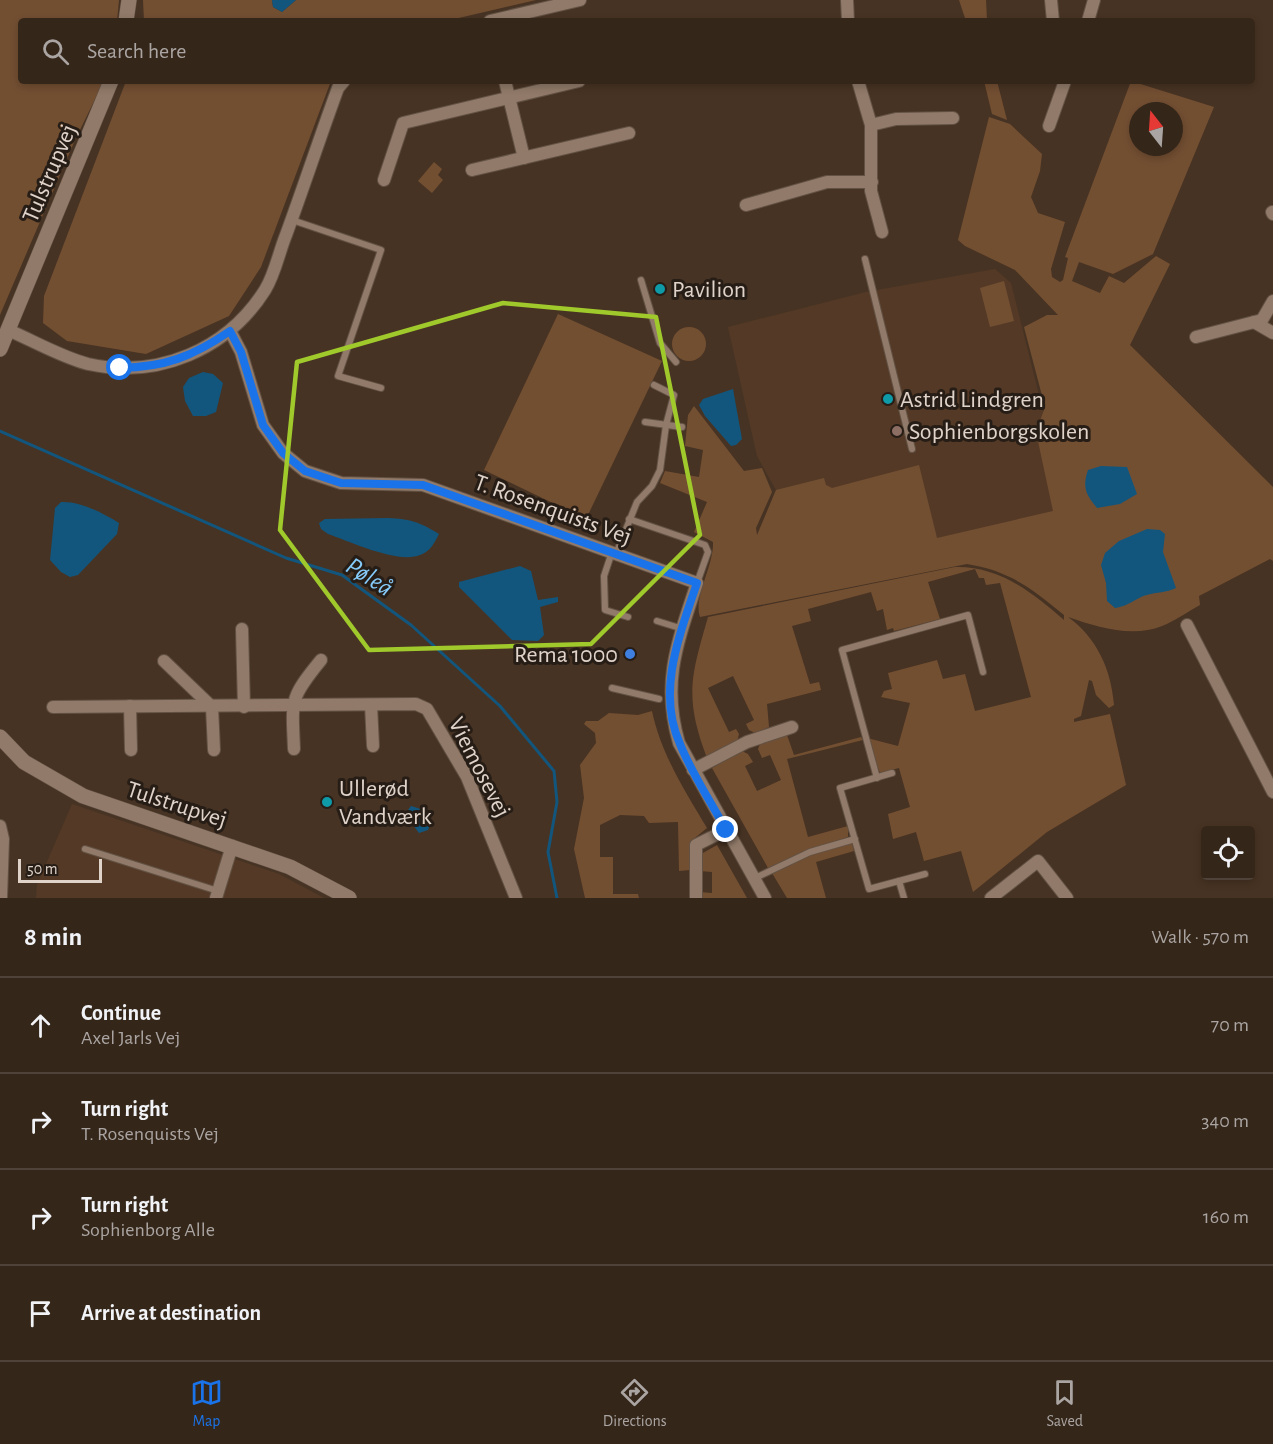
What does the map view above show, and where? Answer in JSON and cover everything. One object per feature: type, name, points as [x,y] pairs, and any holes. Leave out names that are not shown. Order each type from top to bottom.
[{"type":"street","points":[[126,18],[129,0]]},
{"type":"street","points":[[504,18],[580,0]]},
{"type":"street","points":[[847,0],[848,18]]},
{"type":"street","points":[[1051,0],[1053,18]]},
{"type":"street","points":[[1089,18],[1094,0]]},
{"type":"street","name":"Tulstrupvej","points":[[0,349],[110,84]]},
{"type":"street","points":[[8,330],[86,363],[120,368],[146,368],[177,361],[202,351],[230,331],[266,288],[338,88],[341,84]]},
{"type":"street","points":[[506,84],[524,158]]},
{"type":"street","points":[[384,180],[403,123],[567,84]]},
{"type":"street","points":[[859,84],[871,125],[871,191],[882,232]]},
{"type":"street","points":[[1049,126],[1064,84]]},
{"type":"street","points":[[871,125],[896,119],[953,118]]},
{"type":"street","points":[[472,170],[628,133]]},
{"type":"street","points":[[746,205],[827,182],[872,182]]},
{"type":"street","points":[[1196,337],[1262,320],[1273,301]]},
{"type":"street","points":[[1254,322],[1273,333]]},
{"type":"street","name":"T. Rosenquists Vej","points":[[230,331],[241,352],[263,425],[283,453],[305,471],[341,483],[423,485],[697,583]]},
{"type":"street","points":[[697,583],[670,677],[669,697],[672,719],[679,743],[693,770],[765,898]]},
{"type":"street","points":[[1187,625],[1273,792]]},
{"type":"street","points":[[242,628],[244,707]]},
{"type":"street","points":[[294,749],[292,706],[297,688],[321,660]]},
{"type":"street","points":[[164,661],[212,707],[214,750]]},
{"type":"street","name":"Viemosevej","points":[[53,707],[416,704],[427,709],[466,777],[516,898]]},
{"type":"street","points":[[371,705],[373,746]]},
{"type":"street","points":[[130,706],[131,750]]},
{"type":"street","points":[[693,770],[747,742],[792,727]]},
{"type":"street","name":"Tulstrupvej","points":[[0,737],[24,762],[83,796],[290,867],[349,898]]},
{"type":"street","points":[[0,826],[3,839],[1,898]]},
{"type":"street","points":[[696,898],[696,845],[726,830]]},
{"type":"street","points":[[217,895],[232,846]]},
{"type":"street","points":[[992,898],[1038,861],[1067,898]]},
{"type":"lane","points":[[291,220],[381,250],[338,376],[381,388]]},
{"type":"lane","points":[[865,259],[912,449]]},
{"type":"lane","points":[[641,280],[660,343],[676,362]]},
{"type":"lane","points":[[628,617],[605,610],[604,576],[637,502],[652,486],[660,470],[666,425],[674,395],[654,385]]},
{"type":"lane","points":[[645,422],[682,427]]},
{"type":"lane","points":[[629,519],[705,545],[708,552],[697,583]]},
{"type":"lane","points":[[877,778],[842,650],[968,615],[983,672]]},
{"type":"lane","points":[[657,621],[683,629]]},
{"type":"lane","points":[[612,688],[659,699]]},
{"type":"lane","points":[[892,773],[840,788],[869,889],[925,874]]},
{"type":"lane","points":[[753,879],[810,852],[855,839]]},
{"type":"lane","points":[[85,849],[217,895]]},
{"type":"lane","points":[[899,881],[904,898]]},
{"type":"highlighted area","points":[[503,303],[656,317],[700,535],[591,644],[369,650],[280,530],[297,362]]},
{"type":"shaded area","points":[[0,0],[119,0],[117,18],[18,18],[18,84],[103,84],[75,140],[0,315]]},
{"type":"shaded area","points":[[143,0],[272,0],[273,7],[282,12],[296,0],[536,0],[459,18],[144,18]]},
{"type":"shaded area","points":[[959,0],[986,0],[987,18],[965,18]]},
{"type":"shaded area","points":[[125,84],[330,84],[261,267],[229,316],[146,354],[67,341],[43,323],[44,296]]},
{"type":"shaded area","points":[[985,84],[998,84],[1007,120],[992,114]]},
{"type":"shaded area","points":[[1130,84],[1141,84],[1214,107],[1153,254],[1113,274],[1079,262],[1072,281],[1100,293],[1109,276],[1124,283],[1156,256],[1170,264],[1130,345],[1273,487],[1273,561],[1270,559],[1199,596],[1200,605],[1162,626],[1139,631],[1115,630],[1068,617],[1087,635],[1101,655],[1110,679],[1114,705],[1109,708],[1096,695],[1092,681],[1089,680],[1081,716],[1074,719],[1074,722],[1110,714],[1126,785],[1047,832],[973,892],[961,851],[924,861],[916,832],[893,839],[888,814],[910,807],[899,768],[880,773],[867,738],[898,746],[910,703],[881,697],[884,691],[892,689],[888,673],[937,660],[943,679],[965,674],[975,711],[1031,697],[1000,583],[986,585],[984,578],[979,578],[975,569],[928,582],[940,619],[894,631],[893,628],[887,630],[883,609],[877,611],[871,592],[808,609],[811,621],[792,626],[810,684],[819,682],[821,690],[767,704],[769,727],[755,733],[749,730],[746,724],[754,720],[733,676],[708,688],[729,732],[736,729],[739,734],[737,742],[707,758],[695,719],[692,687],[697,655],[708,617],[955,567],[971,568],[986,571],[1000,576],[1027,591],[1064,620],[1064,615],[1008,576],[967,564],[700,617],[699,600],[713,542],[694,532],[707,502],[660,483],[665,471],[699,477],[703,450],[685,446],[688,415],[694,406],[744,471],[762,468],[772,492],[756,528],[757,535],[776,490],[824,478],[826,485],[832,488],[919,465],[937,538],[1053,511],[1036,432],[1045,407],[1024,327],[1047,315],[1058,315],[1015,270],[965,246],[958,240],[989,117],[1010,124],[1042,154],[1040,171],[1031,197],[1038,213],[1065,222],[1051,269],[1052,277],[1060,282],[1063,280],[1068,258],[1065,257]]},
{"type":"shaded area","points":[[434,162],[442,169],[438,175],[443,180],[432,193],[418,181]]},
{"type":"shaded area","name":"Sophienborgskolen","points":[[995,269],[1011,283],[1043,411],[1045,450],[1057,513],[938,542],[749,556],[776,490],[757,456],[728,327],[866,292]]},
{"type":"shaded area","points":[[1004,281],[1014,321],[990,327],[980,288]]},
{"type":"shaded area","points":[[558,314],[662,361],[586,519],[484,470]]},
{"type":"shaded area","points":[[689,327],[701,332],[706,344],[701,356],[689,361],[677,356],[672,344],[677,332]]},
{"type":"shaded area","points":[[652,711],[668,757],[707,828],[691,841],[690,870],[679,871],[678,822],[649,823],[644,816],[620,815],[600,825],[600,857],[613,857],[613,894],[638,894],[639,898],[585,898],[574,849],[584,798],[580,765],[596,743],[595,733],[584,724],[586,721],[598,721],[609,713],[638,715]]},
{"type":"shaded area","points":[[787,735],[794,755],[861,737],[863,740],[787,759],[808,837],[848,826],[848,837],[808,850],[768,868],[712,768],[742,751],[748,754],[753,762],[745,766],[757,791],[781,780],[770,755],[762,758],[758,749],[760,744]]},
{"type":"shaded area","points":[[72,804],[279,874],[324,898],[36,898],[37,885]]},
{"type":"shaded area","points":[[852,843],[854,851],[816,862],[826,898],[787,898],[772,873],[813,854]]},
{"type":"shaded area","points":[[717,845],[747,898],[700,898],[699,892],[712,893],[712,872],[700,871],[703,853]]},
{"type":"water","points":[[272,0],[296,0],[282,12],[273,7]]},
{"type":"water","points":[[203,372],[213,374],[223,383],[216,412],[206,416],[193,416],[185,401],[183,387],[189,378]]},
{"type":"water","points":[[733,389],[742,439],[736,445],[731,446],[705,416],[699,405],[703,399]]},
{"type":"water","points":[[1101,466],[1127,467],[1137,494],[1120,504],[1097,508],[1088,495],[1085,481],[1088,470]]},
{"type":"water","points":[[61,502],[83,506],[119,523],[117,534],[78,575],[70,577],[61,572],[50,560],[55,508]]},
{"type":"water","points":[[388,518],[415,522],[439,534],[424,554],[400,557],[374,551],[328,534],[321,529],[319,523],[325,519]]},
{"type":"water","points":[[1147,529],[1160,530],[1165,534],[1163,552],[1176,588],[1143,596],[1115,608],[1107,601],[1106,583],[1101,565],[1105,553],[1119,541]]},
{"type":"water","points":[[520,566],[531,571],[538,600],[558,597],[558,602],[540,607],[544,635],[538,641],[512,640],[459,587],[459,582]]},
{"type":"water","points":[[411,806],[424,810],[431,823],[428,830],[419,833],[405,814]]},
{"type":"waterway","name":"Pøleå","points":[[0,431],[286,558],[342,575],[411,625],[500,706],[554,771],[557,802],[548,852],[557,898]]},
{"type":"place","name":"Pavilion","points":[[660,289]]},
{"type":"place","name":"Astrid Lindgren","points":[[888,399]]},
{"type":"place","name":"Sophienborgskolen","points":[[897,431]]},
{"type":"place","name":"Rema 1000","points":[[630,654]]},
{"type":"place","name":"Ullerød Vandværk","points":[[327,802]]},
{"type":"route","points":[[120,368],[146,368],[177,361],[202,351],[230,331],[241,352],[263,425],[283,453],[305,471],[341,483],[423,485],[697,583],[674,658],[669,697],[679,743],[726,830]]}]
